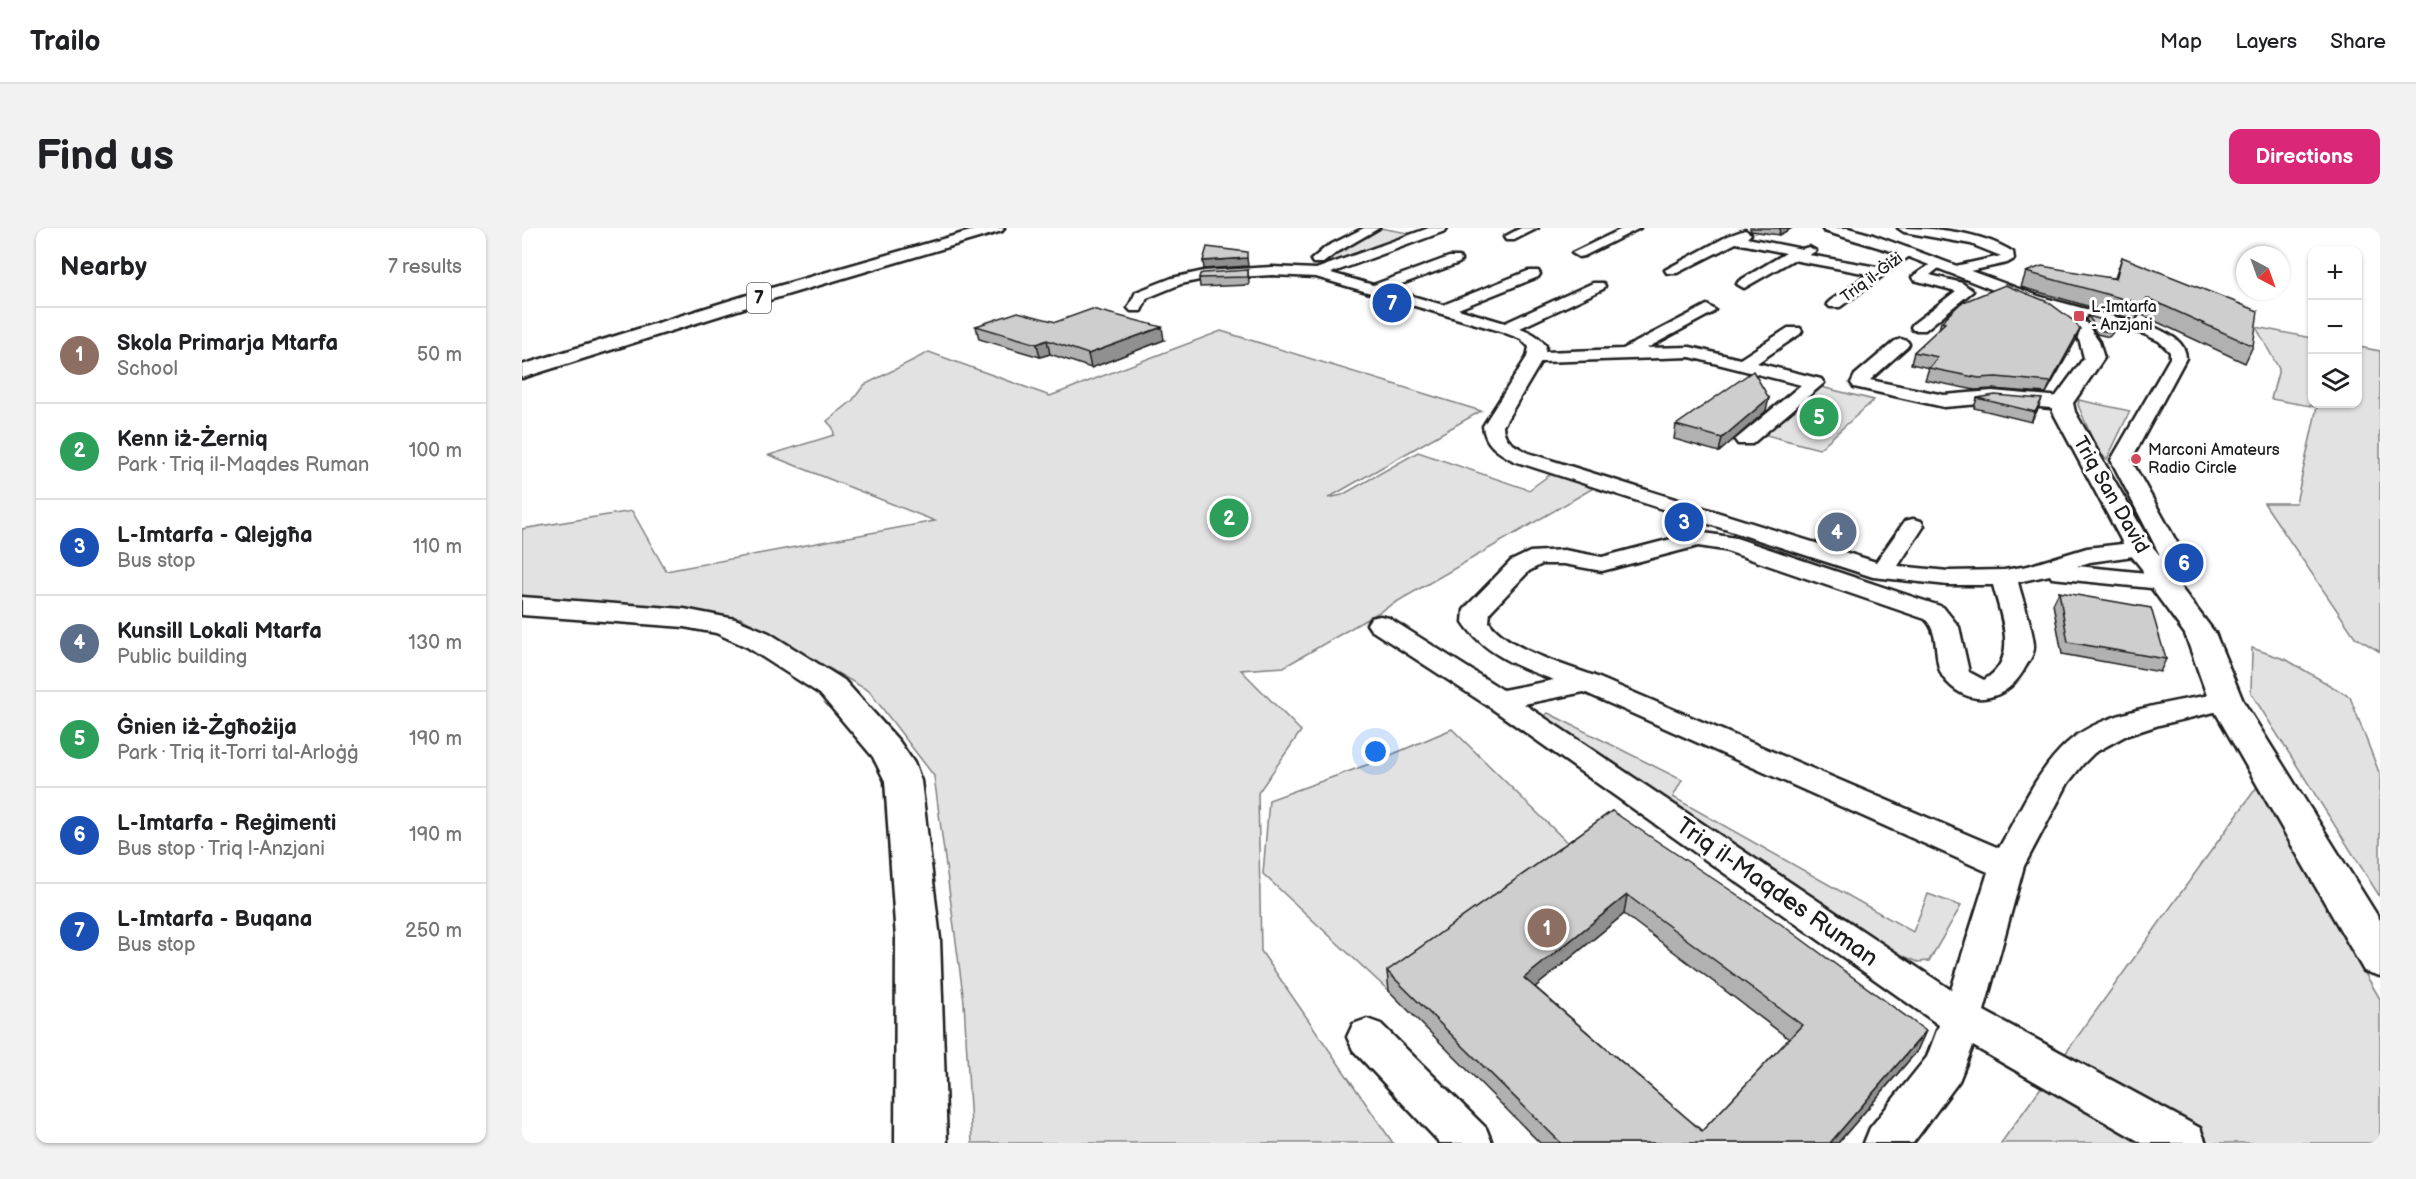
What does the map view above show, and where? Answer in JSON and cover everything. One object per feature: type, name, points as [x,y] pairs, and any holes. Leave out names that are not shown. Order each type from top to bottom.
[{"type":"main road","name":"7","points":[[522,364],[980,228]]},
{"type":"main road","name":"7","points":[[522,372],[760,297],[997,228]]},
{"type":"main road","points":[[1829,228],[1862,236],[1908,252],[2030,298],[2070,319],[2090,341],[2094,358],[2062,403]]},
{"type":"main road","name":"Triq San David","points":[[2062,403],[2064,412],[2140,549],[2200,633],[2226,701],[2380,958]]},
{"type":"main road","points":[[522,606],[684,618],[724,625],[758,640],[832,687],[886,749],[903,781],[918,939],[921,1143]]},
{"type":"street","points":[[1316,268],[1330,250],[1373,228]]},
{"type":"street","points":[[1136,308],[1141,295],[1177,281],[1204,275],[1316,268],[1441,228]]},
{"type":"street","points":[[1510,237],[1532,228]]},
{"type":"street","points":[[1579,253],[1634,228]]},
{"type":"street","points":[[1904,228],[1983,244],[2002,250],[2008,257],[1947,267],[1919,277],[1957,286],[1966,291],[1919,327]]},
{"type":"street","points":[[1672,270],[1739,236],[1797,254],[1880,272]]},
{"type":"street","points":[[1744,284],[1797,254],[1822,248]]},
{"type":"street","name":"Triq il-Ġiżi","points":[[1835,304],[1908,252]]},
{"type":"street","points":[[1375,289],[1454,260]]},
{"type":"street","points":[[1316,268],[1375,289],[1506,328],[1527,336],[1538,346],[1535,357],[1493,426],[1494,437],[1502,446],[1521,457],[1882,572],[1948,578],[2004,577],[2032,573],[2159,576],[2173,557],[2121,460],[2178,358],[2178,351],[2165,338],[2150,331],[2030,298]]},
{"type":"street","points":[[1446,309],[1533,274]]},
{"type":"street","points":[[1506,328],[1598,286]]},
{"type":"street","points":[[1626,354],[1707,310]]},
{"type":"street","points":[[1745,364],[1794,331]]},
{"type":"street","points":[[1900,344],[1861,379],[1860,383],[1944,402],[1992,397],[2062,403]]},
{"type":"street","points":[[1535,357],[1690,352],[1815,383],[1744,440]]},
{"type":"street","points":[[1882,572],[1913,526]]},
{"type":"street","points":[[2004,577],[2021,647],[2003,683],[1990,689],[1976,687],[1957,676],[1950,634],[1945,623],[1934,613],[1722,542],[1698,539],[1602,564],[1551,556],[1531,559],[1520,566],[1478,610],[1475,618],[1477,626],[1488,639],[1508,651],[2007,867]]},
{"type":"street","points":[[2032,573],[2086,555],[2140,549]]},
{"type":"street","name":"Triq il-Maqdes Ruman","points":[[1380,624],[1498,700],[1962,1019],[2184,1143]]},
{"type":"street","points":[[1498,700],[1587,684]]},
{"type":"street","points":[[1887,1143],[1944,1068],[1962,1019],[2007,867],[2055,778],[2082,746],[2107,733],[2154,717],[2226,701]]},
{"type":"street","points":[[1367,1037],[1470,1143]]},
{"type":"shaded area","points":[[1380,228],[1414,234],[1339,262],[1322,261]]},
{"type":"shaded area","points":[[2256,327],[2308,337],[2308,405],[2271,399],[2279,369]]},
{"type":"shaded area","points":[[1221,331],[1481,411],[1328,498],[1342,495],[1418,452],[1529,490],[1552,473],[1597,486],[1284,667],[1241,670],[1301,731],[1258,793],[1261,951],[1393,1143],[972,1143],[964,1002],[934,776],[869,691],[741,618],[631,605],[522,598],[522,529],[632,511],[666,571],[935,521],[769,455],[834,435],[833,428],[827,421],[852,401],[864,385],[929,352],[1050,396]]},
{"type":"shaded area","points":[[2362,348],[2380,351],[2380,652],[2355,637],[2264,503],[2296,503],[2317,408],[2362,408]]},
{"type":"shaded area","points":[[1821,387],[1874,400],[1819,449],[1762,434]]},
{"type":"shaded area","points":[[2079,400],[2130,411],[2107,459],[2098,452],[2078,405]]},
{"type":"shaded area","points":[[2252,648],[2287,660],[2350,697],[2380,775],[2380,897],[2251,693]]},
{"type":"shaded area","points":[[1548,713],[1682,780],[1673,797],[1913,932],[1928,894],[1961,906],[1929,961],[1918,962],[1896,953],[1543,718]]},
{"type":"shaded area","points":[[1452,729],[1578,853],[1389,991],[1263,874],[1269,800],[1372,763]]},
{"type":"shaded area","points":[[2257,787],[2380,999],[2380,1143],[2001,1143]]},
{"type":"building","points":[[1207,247],[1247,252],[1247,258],[1203,261]]},
{"type":"building","points":[[2122,257],[2258,311],[2253,346],[2147,298],[2142,304],[2026,272],[2042,266],[2116,279]]},
{"type":"building","points":[[1248,270],[1248,277],[1199,278],[1203,273]]},
{"type":"building","points":[[2005,285],[2048,302],[2075,322],[2080,329],[2051,382],[1996,377],[1979,378],[1929,368],[1938,357],[1914,352],[1945,323],[1941,322],[1961,303]]},
{"type":"building","points":[[1092,309],[1162,327],[1088,354],[1047,340],[1037,344],[976,326],[1018,312],[1056,322]]},
{"type":"building","points":[[2088,316],[2128,327],[2117,325],[2111,332],[2098,330]]},
{"type":"building","points":[[1753,371],[1769,398],[1722,438],[1676,425]]},
{"type":"building","points":[[1995,395],[2042,399],[2035,412],[1977,398]]},
{"type":"building","points":[[2059,592],[2151,608],[2166,659],[2068,642]]},
{"type":"building","points":[[1612,811],[1778,922],[1926,1031],[1830,1143],[1561,1143],[1387,971]],"holes":[[[1627,895],[1802,1025],[1702,1131],[1524,978]]]},
{"type":"place","name":"L-Imtarfa - Buqana","points":[[1392,303]]},
{"type":"place","name":"L-Imtarfa - Anzjani","points":[[2079,316]]},
{"type":"place","name":"Ġnien iż-Żgħożija","points":[[1819,417]]},
{"type":"place","name":"Marconi Amateurs Radio Circle","points":[[2136,459]]},
{"type":"place","name":"Kenn iż-Żerniq","points":[[1229,518]]},
{"type":"place","name":"L-Imtarfa - Qlejgħa","points":[[1684,522]]},
{"type":"place","name":"Kunsill Lokali Mtarfa","points":[[1837,532]]},
{"type":"place","name":"L-Imtarfa - Reġimenti","points":[[2184,563]]},
{"type":"place","name":"Skola Primarja Mtarfa","points":[[1547,928]]}]
